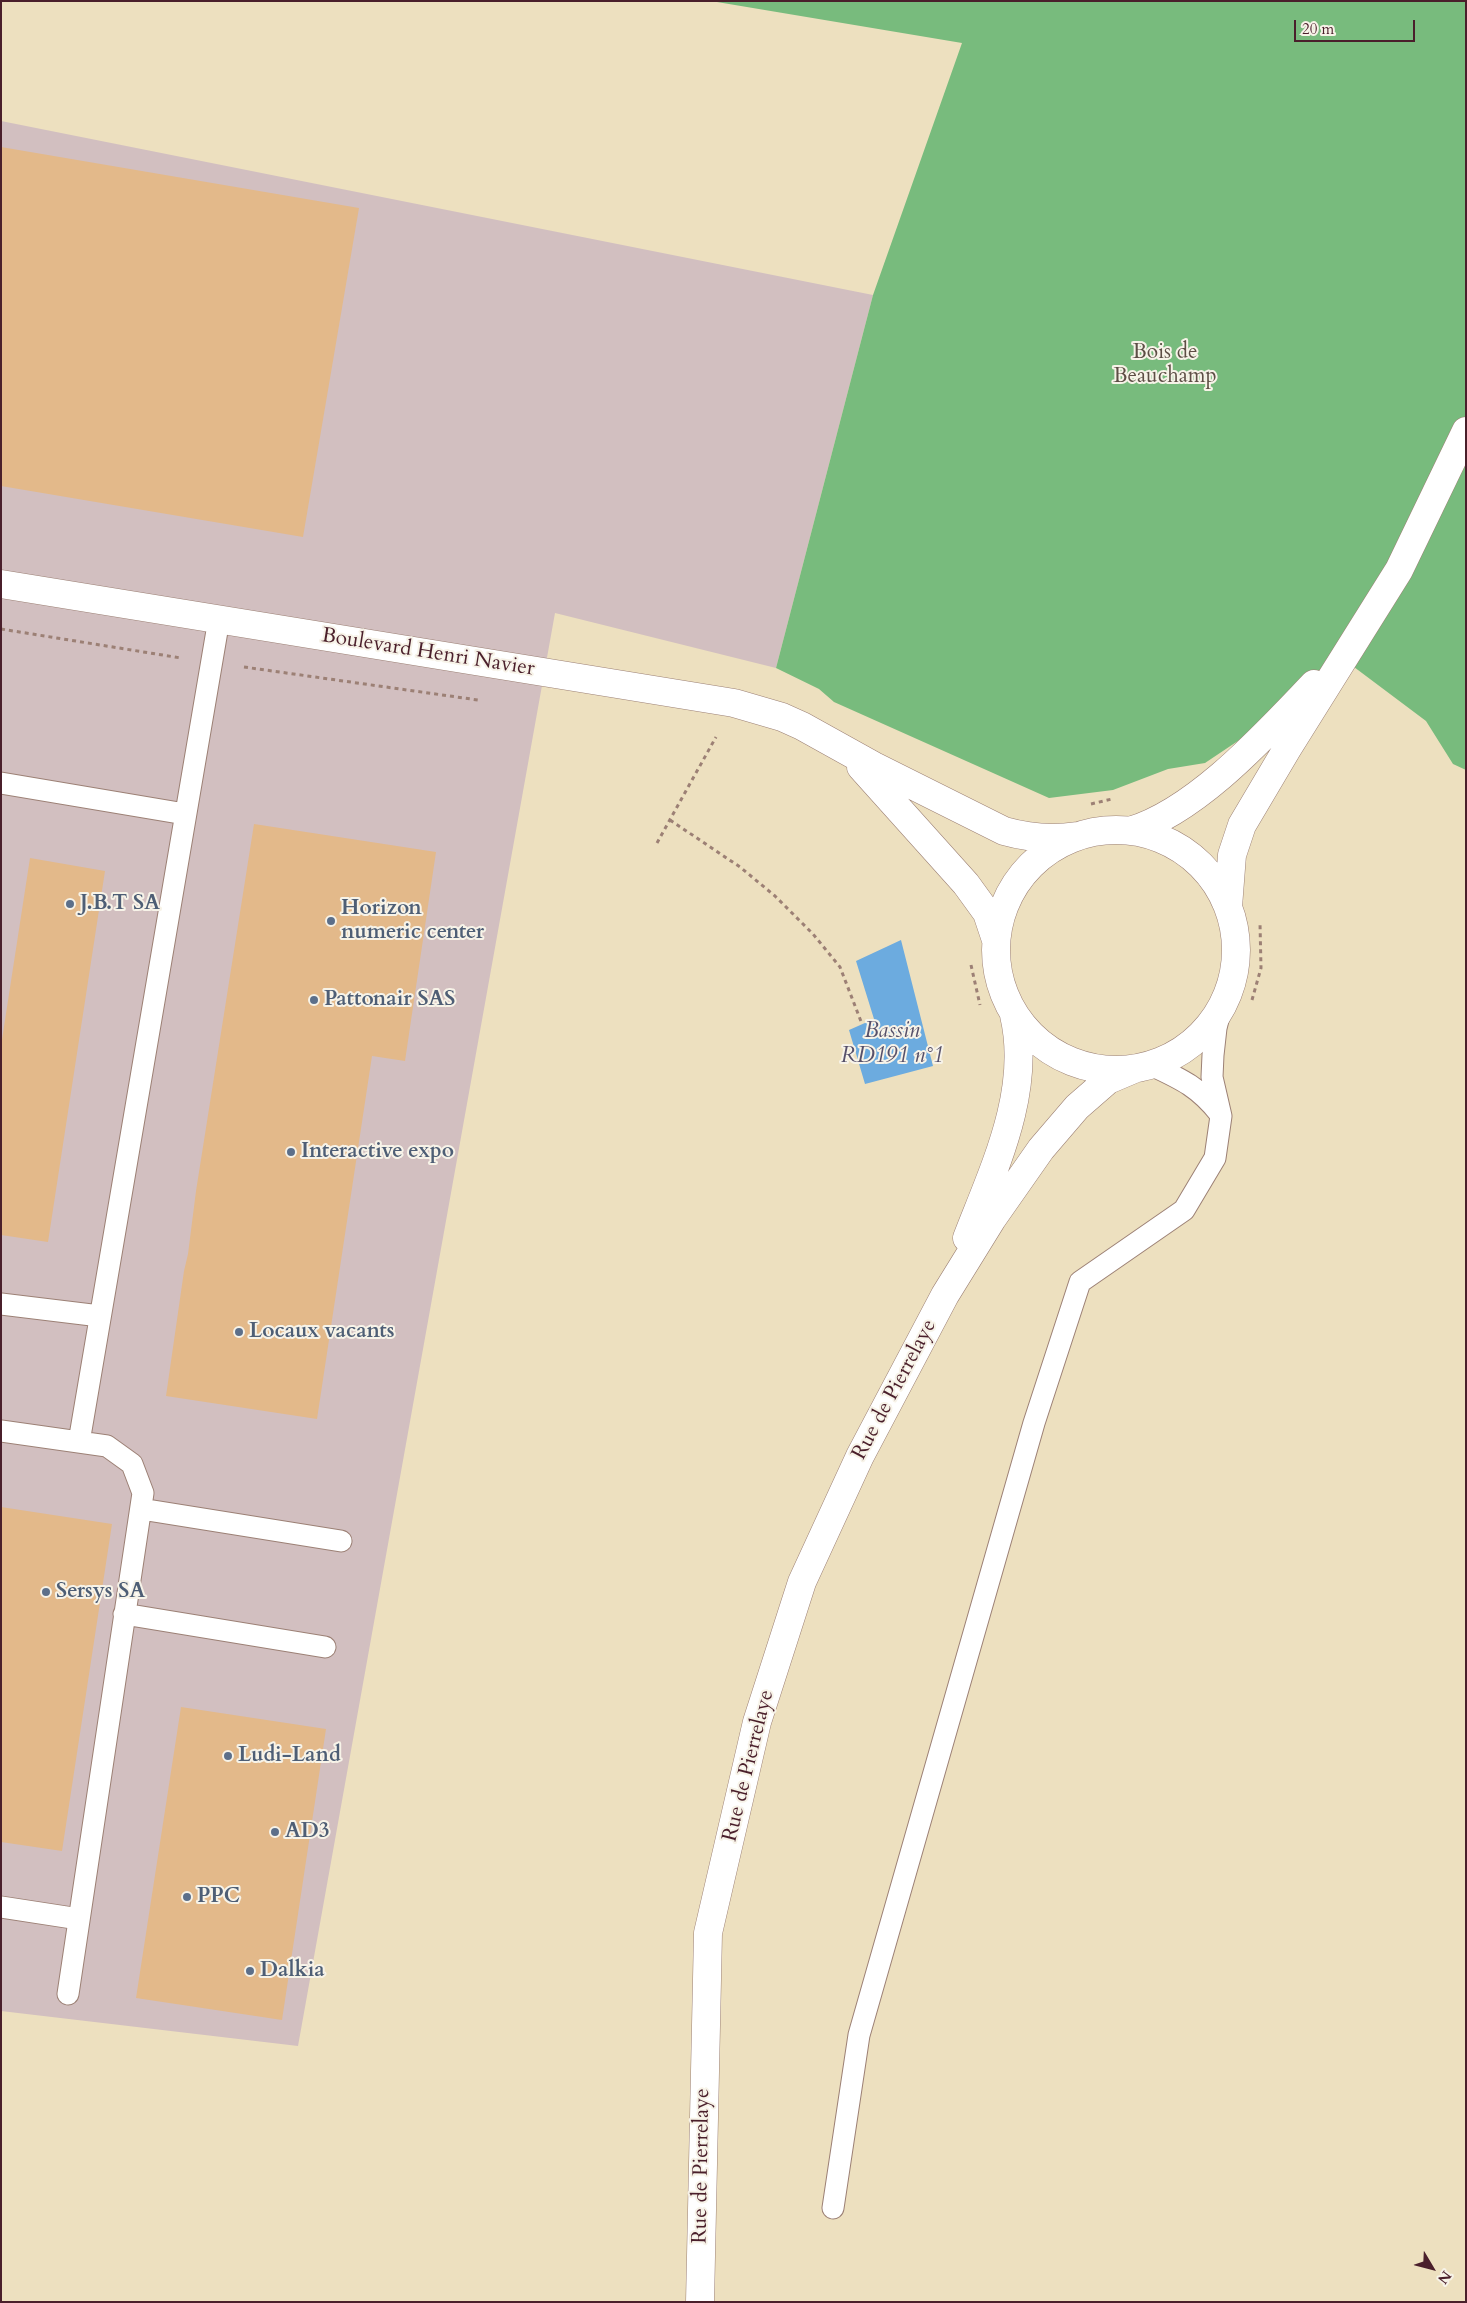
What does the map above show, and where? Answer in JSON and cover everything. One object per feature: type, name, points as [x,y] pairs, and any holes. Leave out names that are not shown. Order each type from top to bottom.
[{"type":"main road","points":[[1228,907],[1232,855],[1242,825],[1399,570],[1466,431]]},
{"type":"main road","name":"Boulevard Henri Navier","points":[[1,584],[734,703],[782,717],[802,726],[846,752],[1004,831],[1024,837],[1055,840],[1077,836]]},
{"type":"main road","points":[[1130,831],[1144,827],[1165,815],[1218,778],[1267,734],[1355,641]]},
{"type":"main road","name":"Boulevard Henri Navier","points":[[846,752],[966,884],[986,913],[996,940]]},
{"type":"main road","points":[[1142,1067],[1109,1070],[1075,1064],[1040,1044],[1025,1029],[1013,1012],[1000,982],[997,965],[996,940],[1000,917],[1009,896],[1022,876],[1038,859],[1057,846],[1077,836],[1098,831],[1130,831],[1155,836],[1188,854],[1214,880],[1228,907]]},
{"type":"main road","name":"Rue de Pierrelaye","points":[[700,2302],[708,1933],[757,1722],[802,1582],[860,1456],[945,1295],[992,1219],[1040,1149],[1093,1092],[1108,1080],[1168,1059],[1198,1038],[1221,1008],[1233,978],[1236,960],[1236,941],[1228,907]]},
{"type":"main road","name":"Rue de Pierrelaye","points":[[945,1295],[995,1163],[1015,1098],[1020,1060],[1013,1012]]},
{"type":"lane","points":[[79,1442],[219,619]]},
{"type":"lane","points":[[1,782],[185,814]]},
{"type":"lane","points":[[833,2208],[860,2034],[1034,1423],[1080,1282],[1184,1210],[1215,1158],[1221,1116],[1212,1077],[1214,1042],[1221,1008]]},
{"type":"lane","points":[[1142,1067],[1174,1076],[1205,1096],[1221,1116]]},
{"type":"lane","points":[[1,1304],[100,1316]]},
{"type":"lane","points":[[1,1432],[107,1446],[132,1464],[143,1493],[68,1994]]},
{"type":"lane","points":[[140,1509],[341,1541]]},
{"type":"lane","points":[[124,1614],[325,1648]]},
{"type":"lane","points":[[1,1908],[79,1919]]},
{"type":"path","points":[[657,843],[734,703]]},
{"type":"path","points":[[1088,804],[1118,798]]},
{"type":"path","points":[[670,820],[761,884],[813,934],[840,967],[862,1024]]},
{"type":"path","points":[[1249,1009],[1261,968],[1259,920]]},
{"type":"shaded area","points":[[1,121],[873,295],[776,668],[555,613],[298,2046],[1,2011]]},
{"type":"green space","name":"Bois de Beauchamp","points":[[711,1],[1466,1],[1466,770],[1453,764],[1426,721],[1338,655],[1311,692],[1205,763],[1168,769],[1113,790],[1049,798],[834,702],[819,689],[776,668],[873,295],[962,43]]},
{"type":"water","name":"Bassin RD191 n°1","points":[[901,940],[933,1066],[865,1084],[849,1030],[874,1019],[856,961]]},
{"type":"building","points":[[1,147],[359,208],[303,537],[1,486]]},
{"type":"building","points":[[254,824],[436,852],[405,1061],[372,1056],[317,1419],[166,1396],[196,1191]]},
{"type":"building","points":[[30,858],[105,871],[48,1242],[1,1235],[1,1046]]},
{"type":"building","points":[[1,1507],[112,1524],[62,1851],[1,1842]]},
{"type":"building","points":[[181,1707],[326,1729],[282,2020],[136,1998]]},
{"type":"place","name":"J.B.T SA","points":[[70,904]]},
{"type":"place","name":"Horizon numeric center","points":[[331,921]]},
{"type":"place","name":"Pattonair SAS","points":[[314,1000]]},
{"type":"place","name":"Interactive expo","points":[[291,1152]]},
{"type":"place","name":"Locaux vacants","points":[[239,1332]]},
{"type":"place","name":"Sersys SA","points":[[46,1592]]},
{"type":"place","name":"Ludi-Land","points":[[228,1756]]},
{"type":"place","name":"AD3","points":[[275,1832]]},
{"type":"place","name":"PPC","points":[[187,1897]]},
{"type":"place","name":"Dalkia","points":[[250,1971]]}]
